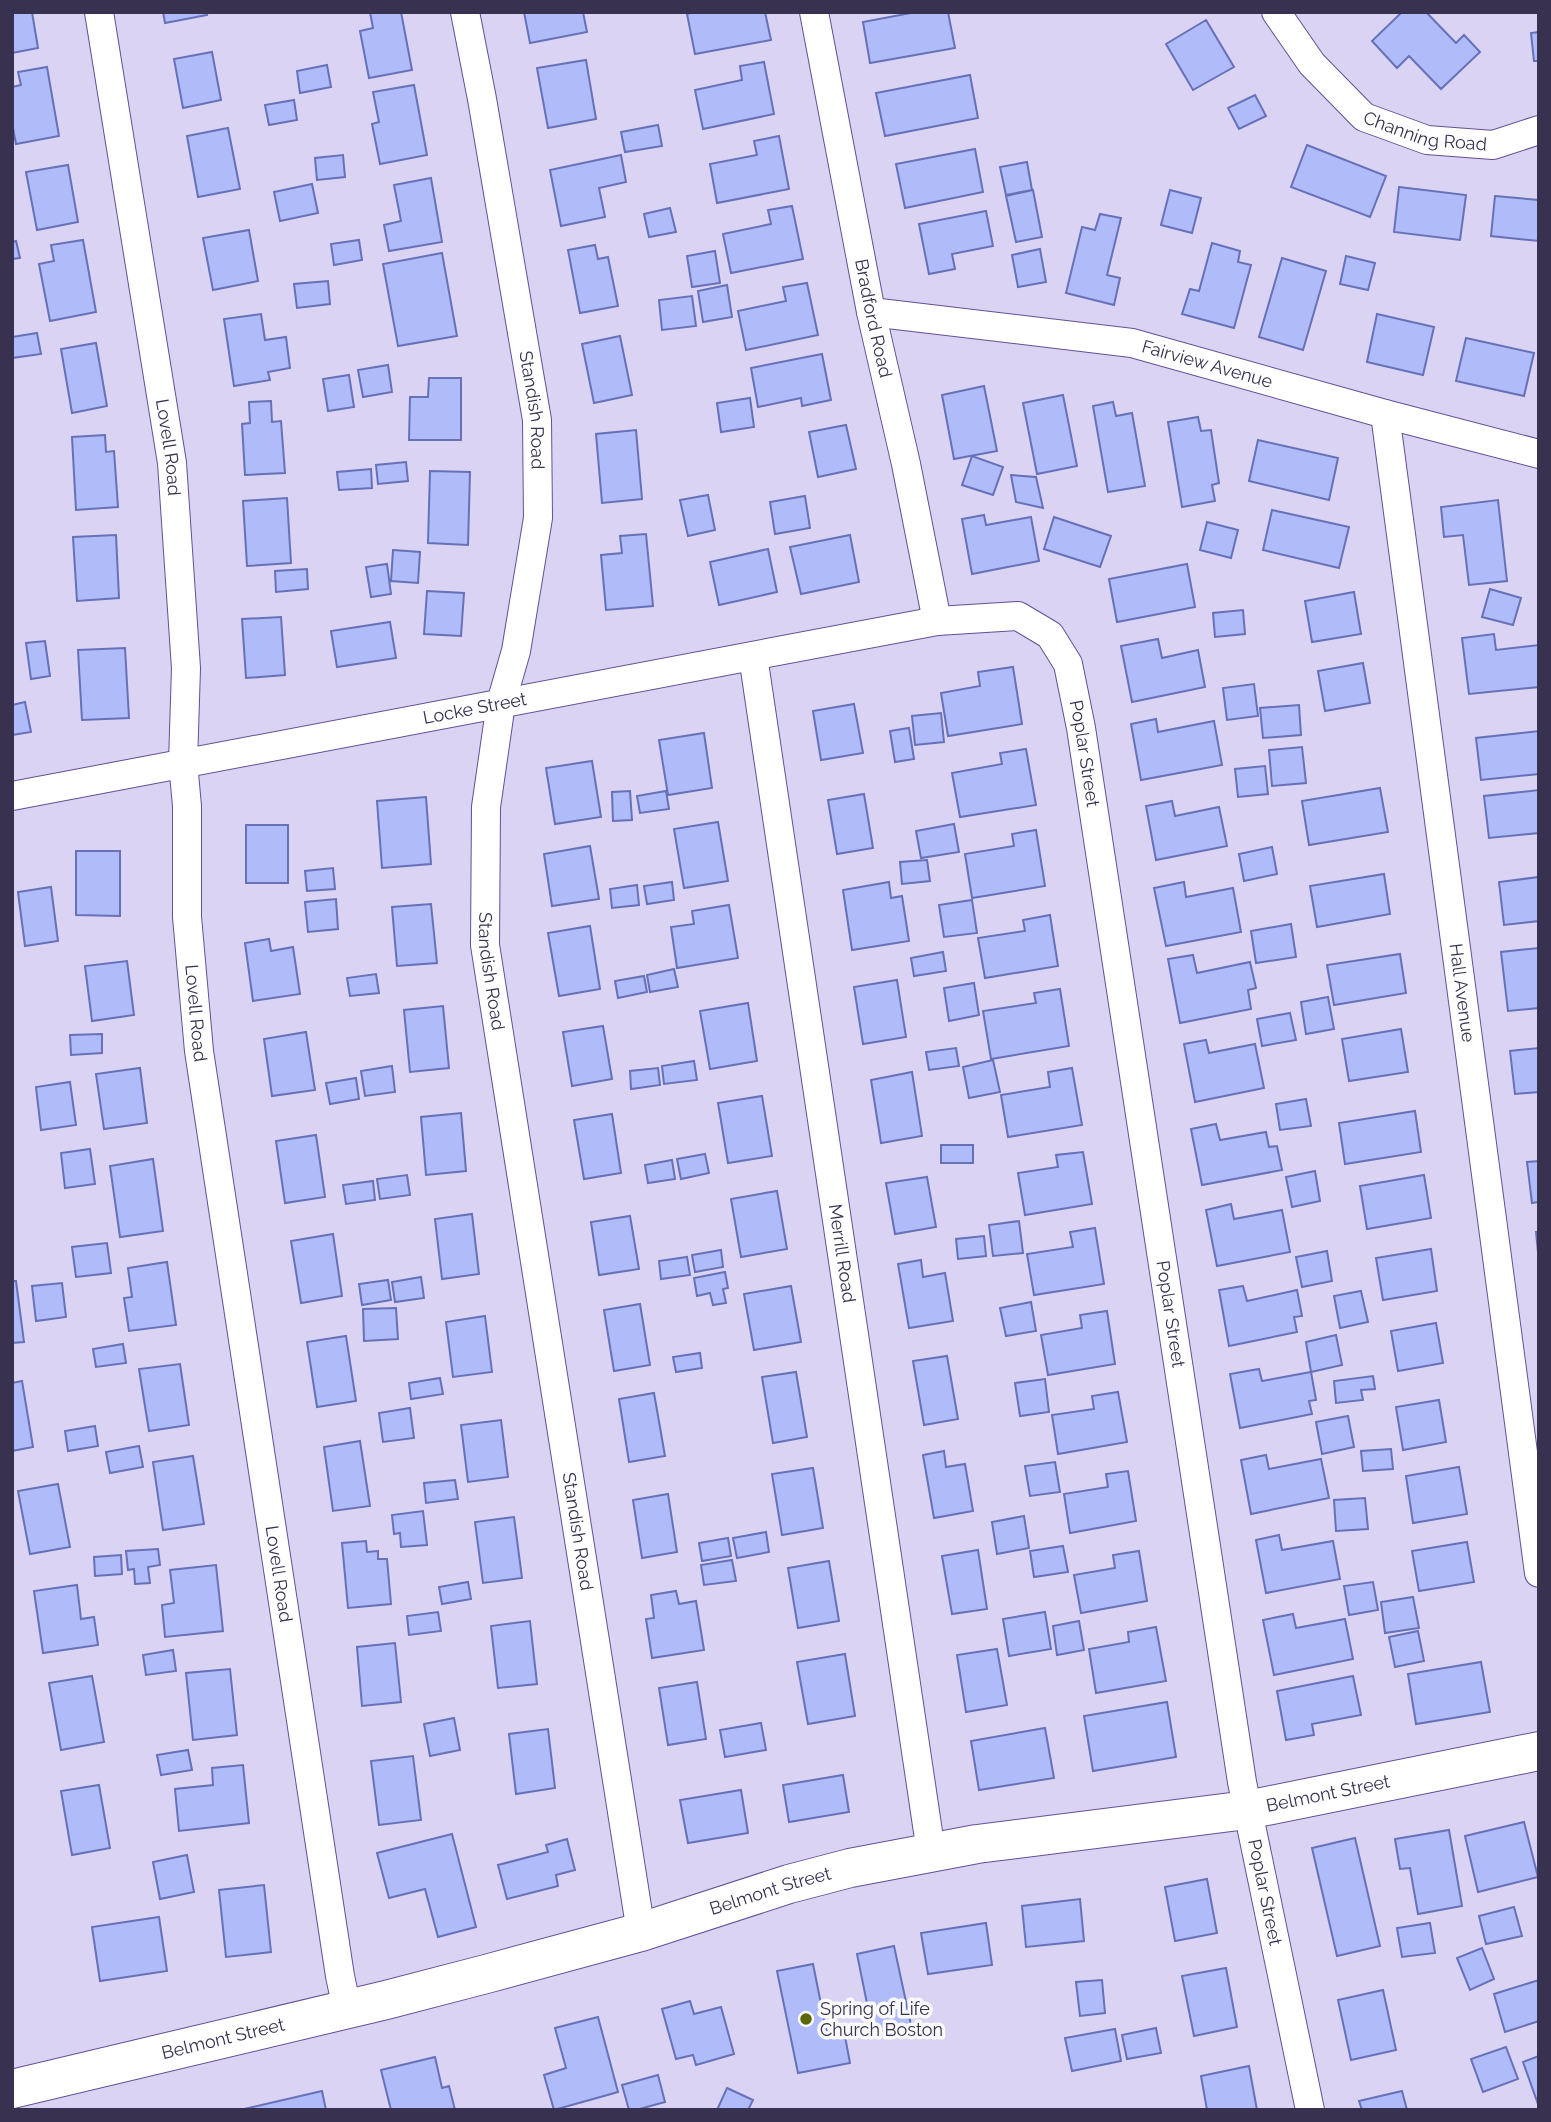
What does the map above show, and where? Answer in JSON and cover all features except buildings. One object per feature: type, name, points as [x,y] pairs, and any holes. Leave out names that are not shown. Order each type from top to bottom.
[{"type":"main road","name":"Belmont Street","points":[[12,2089],[474,1978],[641,1932],[820,1876],[977,1844],[1247,1810],[1539,1751]]},
{"type":"street","name":"Lovell Road","points":[[99,12],[172,463],[186,668],[183,764],[187,806],[187,917],[199,1051],[347,2009]]},
{"type":"street","name":"Standish Road","points":[[465,12],[537,420],[538,518],[516,651],[501,704],[485,807],[485,945],[641,1932]]},
{"type":"street","name":"Bradford Road","points":[[814,12],[871,312],[906,464],[937,621]]},
{"type":"street","name":"Channing Road","points":[[1276,12],[1312,64],[1364,117],[1427,140],[1493,145],[1539,130]]},
{"type":"street","name":"Fairview Avenue","points":[[871,312],[1132,343],[1539,454]]},
{"type":"street","name":"Hall Avenue","points":[[1385,414],[1539,1573]]},
{"type":"street","name":"Poplar Street","points":[[937,621],[1018,616],[1050,635],[1068,664],[1081,728],[1247,1810],[1310,2110]]},
{"type":"street","name":"Locke Street","points":[[12,796],[937,621]]},
{"type":"street","name":"Merrill Road","points":[[753,656],[931,1852]]},
{"type":"place","name":"Spring of Life Church Boston","points":[[806,2019]]}]
